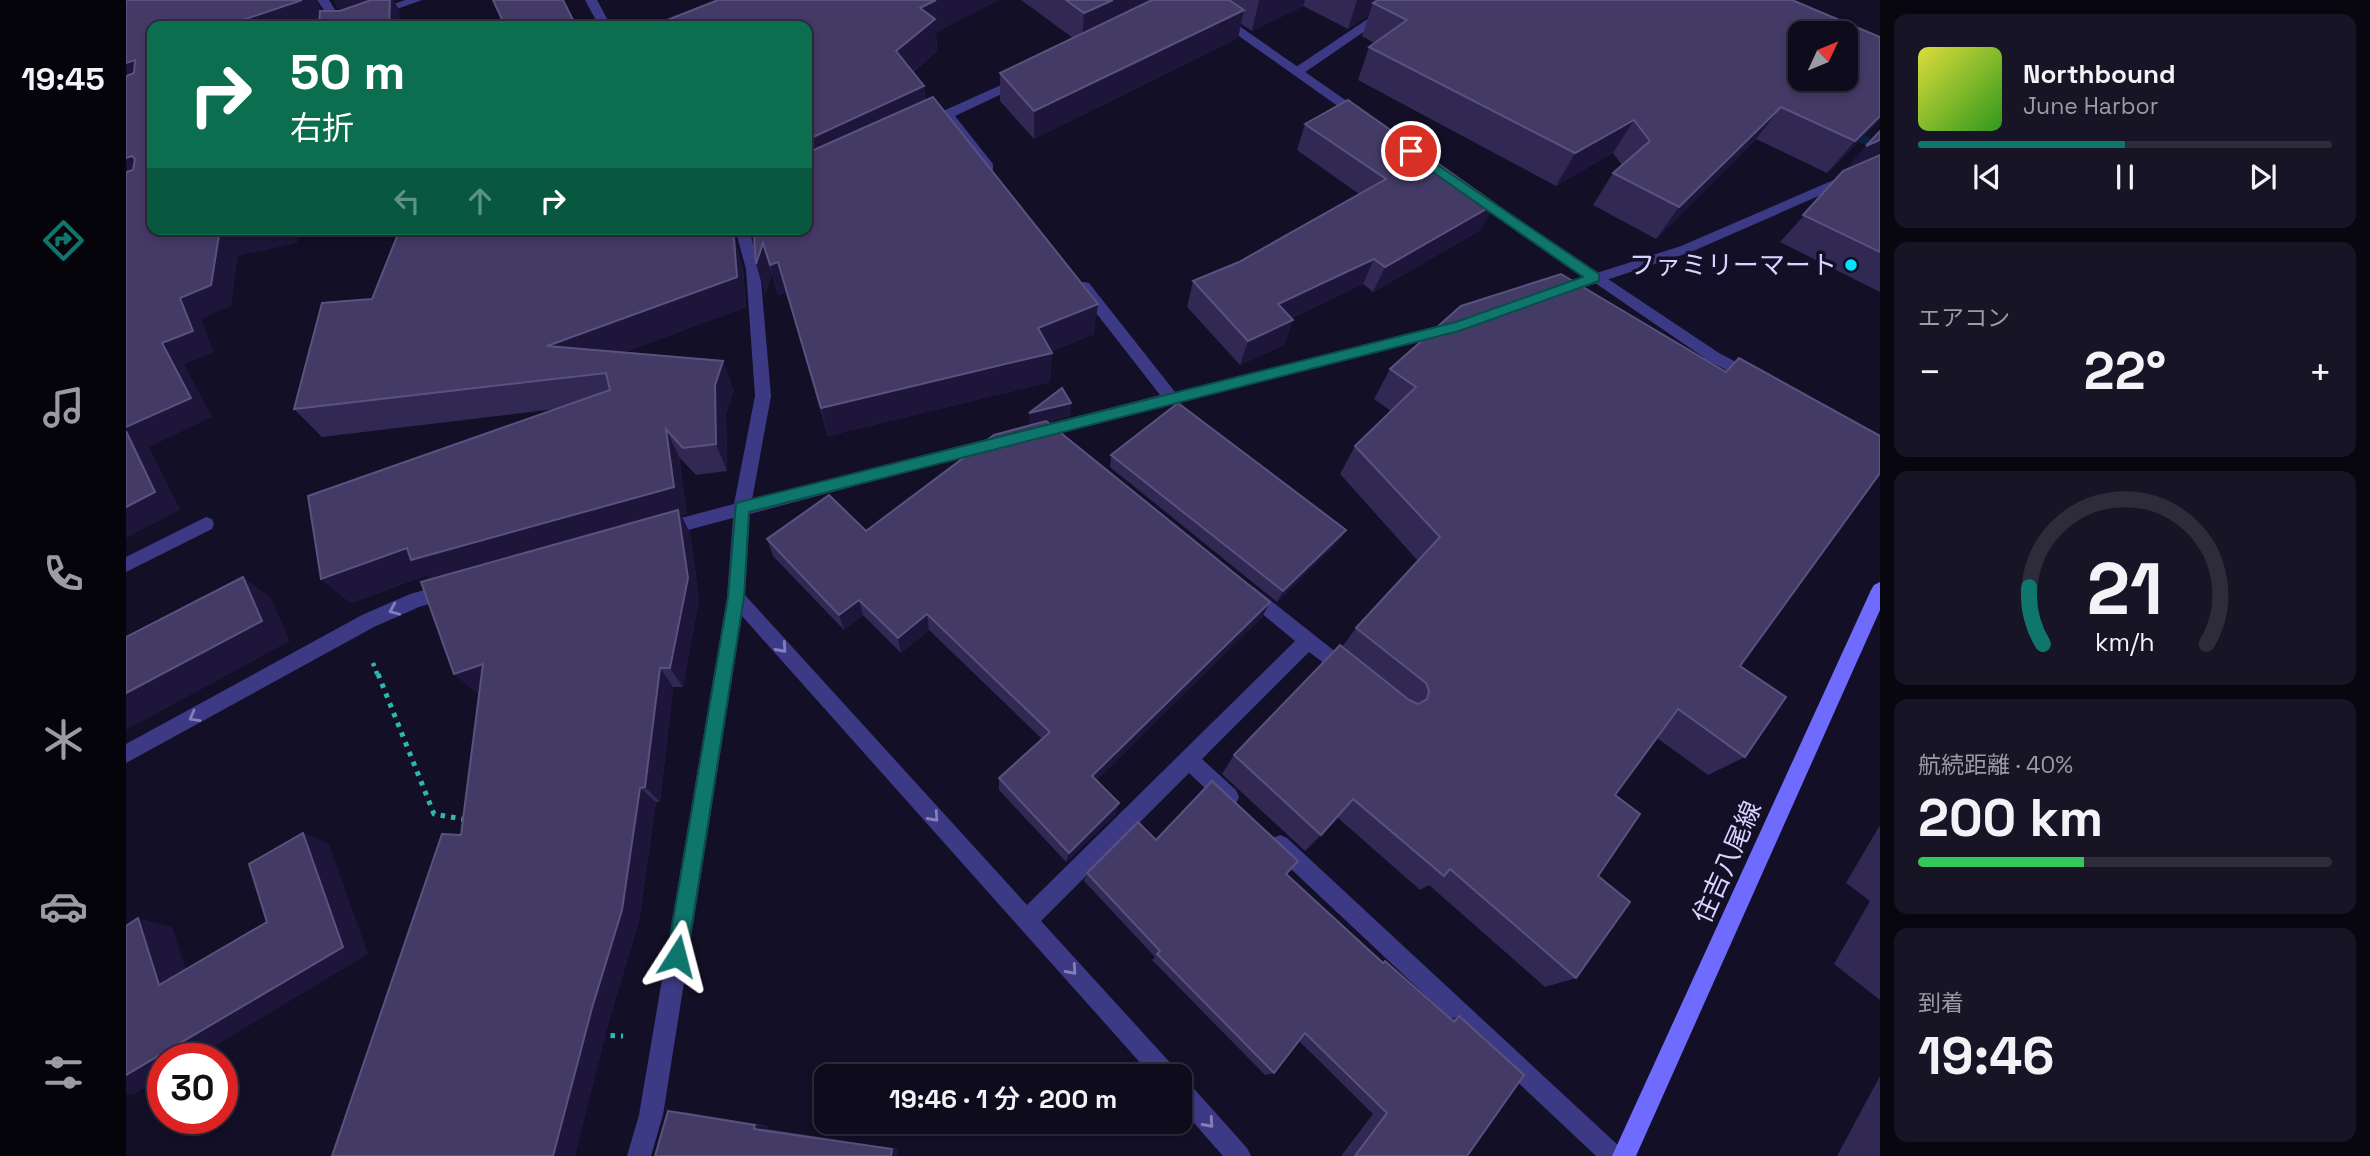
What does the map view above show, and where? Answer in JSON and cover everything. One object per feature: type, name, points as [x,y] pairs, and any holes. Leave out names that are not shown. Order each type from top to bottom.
[{"type":"main road","name":"住吉八尾線","points":[[1624,1156],[1880,590]]},
{"type":"street","points":[[323,0],[336,21]]},
{"type":"street","points":[[354,21],[416,0]]},
{"type":"street","points":[[591,0],[602,21]]},
{"type":"street","points":[[1180,6],[1194,0],[1369,122]]},
{"type":"street","points":[[1297,72],[1404,0]]},
{"type":"street","points":[[912,131],[1033,75]]},
{"type":"street","points":[[947,114],[999,180]]},
{"type":"street","points":[[1541,297],[1686,249],[1880,165]]},
{"type":"street","points":[[1465,188],[1714,357],[1761,382]]},
{"type":"street","points":[[639,1156],[652,1115],[736,597],[741,508],[763,396],[753,269],[744,235]]},
{"type":"street","points":[[1077,278],[1172,398]]},
{"type":"street","points":[[650,534],[741,508],[1471,322]]},
{"type":"street","points":[[1048,430],[1070,447]]},
{"type":"street","points":[[126,565],[206,524]]},
{"type":"street","points":[[1232,579],[1357,681]]},
{"type":"street","points":[[126,754],[358,627],[416,600],[468,586]]},
{"type":"street","points":[[736,597],[1156,1064]]},
{"type":"street","points":[[1027,920],[1308,641]]},
{"type":"street","points":[[1188,759],[1248,816]]},
{"type":"street","points":[[1268,834],[1613,1156]]},
{"type":"street","points":[[1192,1103],[1239,1156]]},
{"type":"path","points":[[358,627],[434,814],[474,821]]},
{"type":"path","points":[[597,1035],[663,1039]]},
{"type":"building","points":[[126,0],[302,0],[240,21],[147,21],[147,235],[219,235],[211,285],[180,298],[193,331],[162,343],[191,398],[126,427],[126,172],[133,170],[135,159],[132,156],[126,158],[126,76],[134,73],[135,60],[126,63]]},
{"type":"building","points":[[371,0],[390,0],[389,21],[319,21],[320,11],[340,11]]},
{"type":"building","points":[[493,0],[563,0],[574,21],[503,21]]},
{"type":"building","points":[[718,0],[936,0],[920,8],[935,19],[896,51],[924,86],[812,138],[812,21],[665,21]]},
{"type":"building","points":[[1066,0],[1113,0],[1084,13]]},
{"type":"building","points":[[1152,0],[1229,0],[1244,10],[1034,111],[1000,73]]},
{"type":"building","points":[[1378,0],[1792,0],[1842,21],[1788,21],[1788,91],[1858,91],[1858,28],[1880,37],[1880,116],[1855,141],[1781,107],[1679,207],[1613,173],[1650,141],[1634,120],[1575,153],[1369,47],[1407,20],[1373,3]]},
{"type":"building","points":[[933,97],[1098,304],[1038,328],[1052,353],[821,408],[778,262],[770,265],[763,243],[756,264],[754,235],[812,235],[812,151]]},
{"type":"building","points":[[1348,100],[1495,204],[1385,267],[1374,259],[1278,304],[1293,320],[1248,341],[1193,281],[1239,262],[1386,179],[1305,124]]},
{"type":"building","points":[[1880,131],[1880,140],[1866,146]]},
{"type":"building","points":[[1880,155],[1880,252],[1803,215],[1843,171]]},
{"type":"building","points":[[398,235],[733,235],[737,277],[547,346],[723,361],[715,385],[716,444],[683,448],[666,429],[674,487],[411,560],[407,548],[321,579],[308,496],[610,390],[606,373],[294,409],[322,303],[372,299]]},
{"type":"building","points":[[1561,274],[1726,372],[1739,358],[1880,436],[1880,473],[1740,666],[1786,697],[1745,757],[1678,709],[1615,795],[1640,814],[1598,876],[1630,902],[1576,978],[1450,869],[1444,876],[1353,799],[1321,835],[1234,755],[1340,645],[1409,700],[1418,704],[1427,699],[1429,691],[1426,683],[1356,628],[1440,537],[1355,446],[1416,387],[1390,369],[1461,306]]},
{"type":"building","points":[[1062,388],[1071,403],[1029,413]]},
{"type":"building","points":[[1178,403],[1346,530],[1283,591],[1111,455]]},
{"type":"building","points":[[1046,421],[1270,602],[1092,776],[1119,803],[1069,853],[999,778],[1050,732],[927,614],[898,638],[859,600],[839,615],[767,539],[829,495],[866,531],[994,435]]},
{"type":"building","points":[[126,431],[155,492],[126,507]]},
{"type":"building","points":[[678,510],[688,578],[670,668],[660,668],[645,787],[640,788],[622,910],[592,1008],[553,1156],[332,1156],[442,834],[461,835],[483,664],[454,674],[421,582]]},
{"type":"building","points":[[243,577],[262,621],[126,693],[126,637]]},
{"type":"building","points":[[1212,781],[1298,861],[1286,874],[1383,963],[1385,961],[1454,1022],[1459,1016],[1524,1075],[1467,1156],[1355,1156],[1387,1113],[1305,1033],[1274,1073],[1157,954],[1160,951],[1087,873],[1138,822],[1156,840]]},
{"type":"building","points":[[303,833],[343,947],[180,1043],[147,1043],[147,1063],[126,1075],[126,926],[138,918],[159,985],[267,922],[249,864]]},
{"type":"building","points":[[668,1111],[755,1125],[754,1129],[892,1149],[891,1156],[655,1156]]},
{"type":"waterway","points":[[1842,130],[1880,147]]},
{"type":"place","name":"ファミリーマート","points":[[1851,265]]},
{"type":"route","points":[[677,956],[736,597],[741,508],[1459,326],[1594,278],[1411,151]]}]
